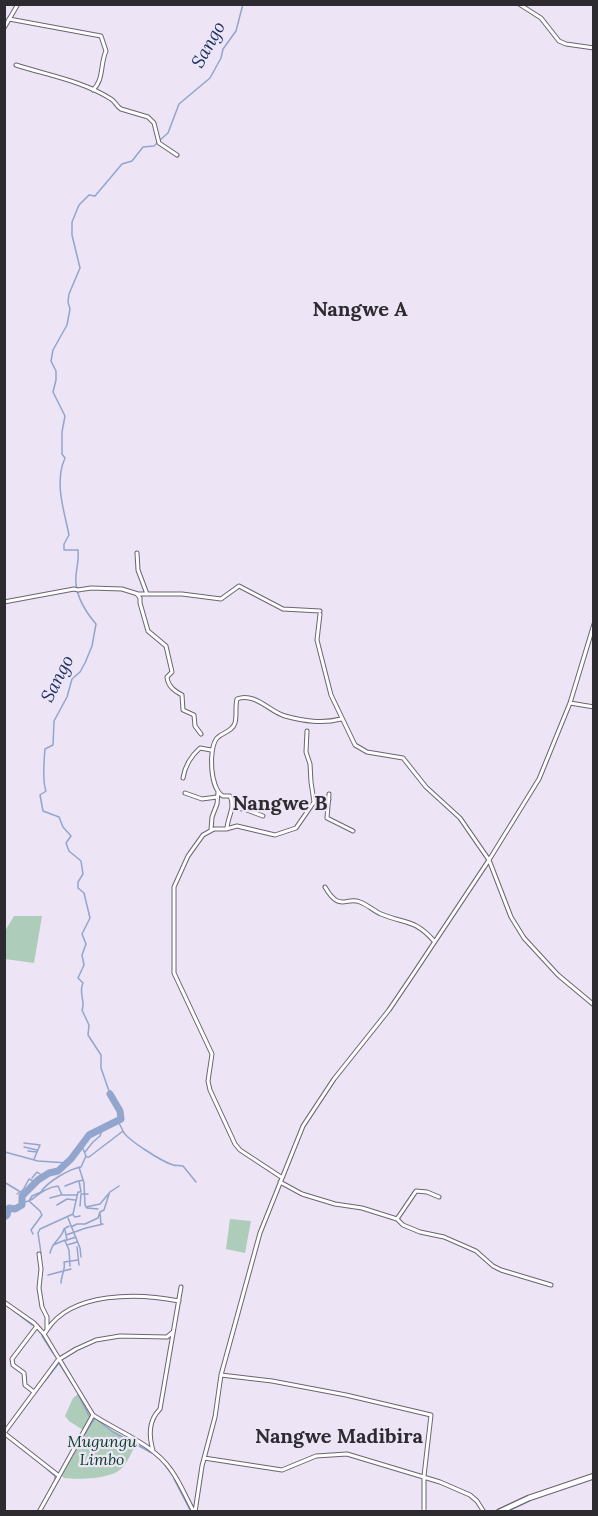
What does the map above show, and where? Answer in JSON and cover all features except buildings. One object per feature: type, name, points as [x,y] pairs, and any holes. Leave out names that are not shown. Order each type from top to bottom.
[{"type":"main road","points":[[499,1512],[529,1498],[594,1476]]},
{"type":"street","points":[[4,28],[18,4]]},
{"type":"street","points":[[519,4],[540,18],[559,41],[594,48]]},
{"type":"street","points":[[9,19],[101,36],[106,51],[99,82],[93,90]]},
{"type":"street","points":[[16,65],[93,90],[113,100],[121,109],[148,117],[154,123],[159,143],[177,155]]},
{"type":"street","points":[[137,553],[138,570],[148,594]]},
{"type":"street","points":[[132,593],[183,594],[221,599],[239,586],[283,609],[320,613],[317,640],[331,695],[350,737],[359,748],[367,752],[405,759],[426,787],[460,818],[489,860],[511,917],[524,938],[558,975],[594,1005]]},
{"type":"street","points":[[4,602],[91,588],[122,589],[138,595],[148,631],[166,646],[167,657],[172,669],[167,680],[174,692],[182,695],[183,710],[194,715],[195,726],[201,734]]},
{"type":"street","points":[[140,598],[148,594]]},
{"type":"street","points":[[194,1512],[204,1458],[215,1417],[221,1376],[260,1233],[303,1126],[318,1100],[389,1010],[489,860],[539,779],[570,703],[594,624]]},
{"type":"street","points":[[211,830],[218,792],[212,750],[217,739],[231,730],[234,725],[237,699],[241,697],[252,699],[282,715],[318,723],[341,719]]},
{"type":"street","points":[[570,703],[594,707]]},
{"type":"street","points":[[281,1177],[240,1150],[228,1132],[208,1081],[212,1054],[174,973],[174,887],[193,848],[202,835],[211,830],[237,826],[275,835],[296,828],[314,802],[310,764],[306,752],[307,731]]},
{"type":"street","points":[[183,778],[185,765],[195,752],[200,748],[212,750]]},
{"type":"street","points":[[218,792],[232,799],[227,829]]},
{"type":"street","points":[[185,793],[202,799],[217,798]]},
{"type":"street","points":[[329,794],[327,818],[353,831]]},
{"type":"street","points":[[314,802],[329,799]]},
{"type":"street","points":[[232,808],[244,809],[263,816]]},
{"type":"street","points":[[325,887],[333,898],[340,902],[358,901],[379,913],[412,923],[427,933],[435,942]]},
{"type":"street","points":[[280,1182],[302,1194],[324,1201],[362,1208],[397,1219],[409,1228],[444,1237],[476,1251],[501,1270],[551,1285]]},
{"type":"street","points":[[397,1219],[416,1191],[427,1192],[439,1197]]},
{"type":"street","points":[[39,1254],[41,1269],[39,1288],[42,1307],[47,1317],[47,1330]]},
{"type":"street","points":[[153,1451],[152,1417],[160,1409],[181,1287]]},
{"type":"street","points":[[44,1334],[66,1311],[75,1306],[103,1299],[116,1296],[179,1301]]},
{"type":"street","points":[[4,1302],[37,1326],[44,1334],[93,1415],[153,1451],[171,1470],[194,1512]]},
{"type":"street","points":[[34,1392],[26,1385],[24,1373],[13,1365],[12,1359],[37,1326]]},
{"type":"street","points":[[59,1476],[4,1433],[58,1360],[96,1340],[120,1336],[167,1337],[173,1332]]},
{"type":"street","points":[[167,1337],[171,1343]]},
{"type":"street","points":[[221,1376],[272,1381],[346,1395],[430,1415],[424,1476],[424,1512]]},
{"type":"street","points":[[39,1512],[93,1415]]},
{"type":"street","points":[[204,1458],[282,1470],[316,1456],[347,1454],[424,1476],[470,1495],[484,1512]]},
{"type":"green space","points":[[14,916],[42,916],[34,963],[5,959],[5,931]]},
{"type":"green space","points":[[230,1219],[251,1221],[245,1253],[226,1249]]},
{"type":"green space","points":[[78,1394],[91,1415],[83,1430],[65,1416],[73,1398]]},
{"type":"green space","name":"Mugungu Limbo","points":[[94,1419],[136,1444],[125,1464],[116,1472],[94,1478],[64,1478],[62,1476],[65,1469]]},
{"type":"waterway","name":"Sango","points":[[160,140],[168,133],[179,104],[210,78],[221,58],[223,49],[236,31],[243,4]]},
{"type":"waterway","name":"Sango","points":[[110,1094],[101,1068],[101,1055],[88,1035],[89,1025],[82,1010],[83,983],[78,978],[84,965],[82,955],[86,944],[82,934],[90,918],[84,893],[78,888],[78,882],[83,874],[81,861],[69,851],[66,843],[71,836],[63,827],[59,817],[43,811],[40,795],[46,791],[45,749],[53,745],[54,721],[67,697],[72,679],[85,663],[92,646],[96,624],[78,595],[76,582],[78,550],[64,550],[64,544],[69,535],[60,486],[65,458],[62,454],[65,416],[53,392],[56,371],[51,361],[53,350],[67,325],[70,309],[69,294],[80,268],[72,235],[72,222],[79,205],[89,195],[95,196],[122,164],[132,161],[143,147],[154,146],[157,143]]},
{"type":"waterway","name":"Sango","points":[[4,1217],[9,1208],[15,1209],[22,1205],[22,1196],[38,1180],[49,1173],[58,1171],[71,1159],[89,1135],[121,1119],[120,1111],[110,1094]]},
{"type":"waterway","points":[[87,1157],[123,1131],[118,1121]]},
{"type":"waterway","points":[[85,1152],[100,1136],[103,1128]]},
{"type":"waterway","points":[[123,1131],[131,1140],[154,1155],[173,1165],[183,1166],[196,1182]]},
{"type":"waterway","points":[[24,1143],[40,1145],[34,1159]]},
{"type":"waterway","points":[[24,1202],[29,1201],[32,1196],[41,1192],[59,1176],[81,1167],[86,1156],[81,1144]]},
{"type":"waterway","points":[[24,1147],[37,1150]]},
{"type":"waterway","points":[[28,1151],[37,1152]]},
{"type":"waterway","points":[[5,1152],[38,1161],[68,1163]]},
{"type":"waterway","points":[[79,1167],[84,1183],[85,1205],[87,1208],[98,1209]]},
{"type":"waterway","points":[[32,1178],[37,1172],[43,1176]]},
{"type":"waterway","points":[[17,1194],[23,1190],[29,1179],[35,1182]]},
{"type":"waterway","points":[[41,1253],[38,1233],[40,1229],[73,1214],[78,1192],[81,1192],[79,1181],[83,1180]]},
{"type":"waterway","points":[[65,1186],[78,1181]]},
{"type":"waterway","points":[[4,1182],[19,1191]]},
{"type":"waterway","points":[[31,1200],[47,1189],[58,1186],[62,1195],[77,1195]]},
{"type":"waterway","points":[[86,1207],[100,1204],[110,1192],[119,1186]]},
{"type":"waterway","points":[[80,1206],[81,1194],[88,1194]]},
{"type":"waterway","points":[[71,1227],[98,1218],[100,1212],[104,1210],[109,1194]]},
{"type":"waterway","points":[[50,1198],[61,1195]]},
{"type":"waterway","points":[[57,1205],[67,1199],[75,1200]]},
{"type":"waterway","points":[[29,1201],[42,1215],[31,1230],[33,1234]]},
{"type":"waterway","points":[[100,1213],[101,1224]]},
{"type":"waterway","points":[[73,1215],[80,1216]]},
{"type":"waterway","points":[[68,1218],[80,1248],[81,1257]]},
{"type":"waterway","points":[[86,1228],[103,1224]]},
{"type":"waterway","points":[[50,1253],[64,1229],[69,1226]]},
{"type":"waterway","points":[[66,1235],[86,1228]]},
{"type":"waterway","points":[[65,1230],[67,1240],[76,1237]]},
{"type":"waterway","points":[[53,1245],[65,1240]]},
{"type":"waterway","points":[[67,1240],[65,1241],[69,1250],[70,1266]]},
{"type":"waterway","points":[[67,1245],[77,1242]]},
{"type":"waterway","points":[[77,1247],[79,1265]]},
{"type":"waterway","points":[[61,1283],[64,1262],[78,1260]]},
{"type":"waterway","points":[[48,1275],[71,1269]]},
{"type":"waterway","points":[[14,1311],[32,1325]]},
{"type":"waterway","points":[[42,1336],[53,1353]]},
{"type":"waterway","points":[[54,1354],[57,1358]]},
{"type":"waterway","points":[[45,1381],[59,1363],[73,1385]]},
{"type":"waterway","points":[[35,1393],[43,1383]]},
{"type":"waterway","points":[[78,1394],[90,1418]]},
{"type":"waterway","points":[[85,1434],[96,1419],[113,1432],[152,1453]]},
{"type":"waterway","points":[[165,1464],[173,1476]]},
{"type":"waterway","points":[[48,1470],[55,1476],[55,1479]]},
{"type":"waterway","points":[[174,1479],[191,1512]]},
{"type":"district","name":"Nangwe A","points":[[360,310]]},
{"type":"district","name":"Nangwe B","points":[[280,804]]},
{"type":"district","name":"Nangwe Madibira","points":[[339,1437]]}]
